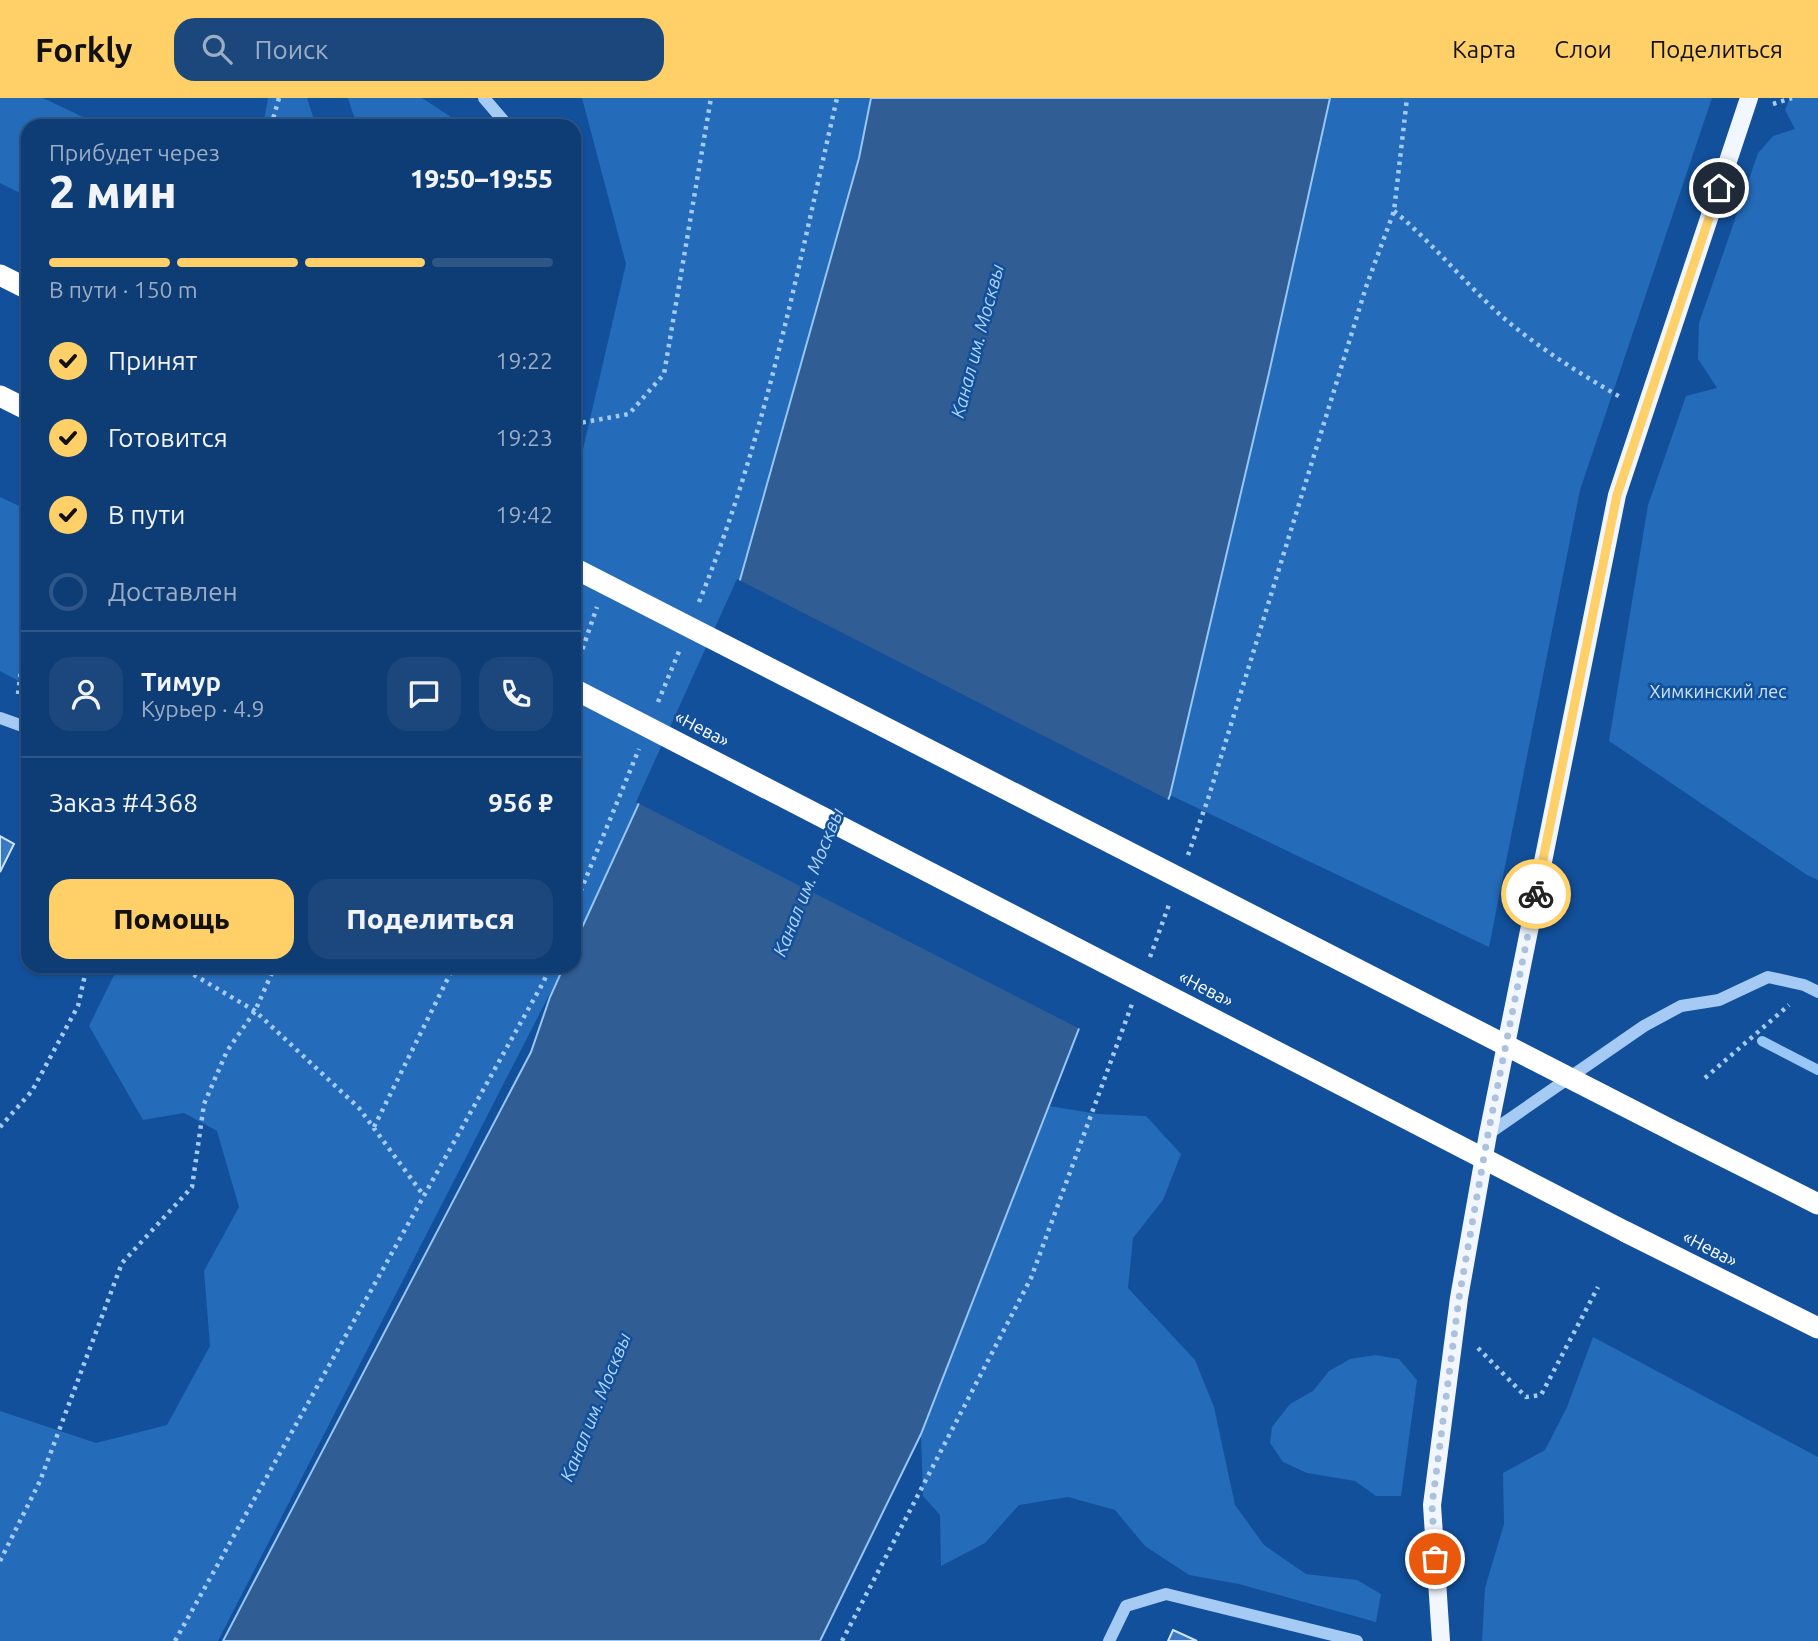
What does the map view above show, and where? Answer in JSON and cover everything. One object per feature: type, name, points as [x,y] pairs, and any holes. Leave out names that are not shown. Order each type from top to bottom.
[{"type":"highway","points":[[0,275],[21,286]]},
{"type":"highway","points":[[0,396],[21,406]]},
{"type":"highway","points":[[581,572],[1818,1204]]},
{"type":"highway","name":"«Нева»","points":[[581,693],[1626,1232],[1818,1328]]},
{"type":"main road","points":[[1437,1640],[1432,1505],[1455,1325],[1488,1134],[1617,495],[1749,98]]},
{"type":"street","points":[[484,98],[502,119]]},
{"type":"street","points":[[0,718],[21,725]]},
{"type":"street","points":[[1488,1134],[1644,1026],[1681,1006],[1719,1000],[1768,977],[1804,985],[1818,992]]},
{"type":"street","points":[[1109,1641],[1126,1606],[1166,1594],[1357,1641]]},
{"type":"path","points":[[273,119],[279,98]]},
{"type":"path","points":[[581,423],[629,414],[664,374],[711,98]]},
{"type":"path","points":[[715,563],[769,394],[837,98]]},
{"type":"path","points":[[1394,211],[1416,229],[1506,320],[1568,367],[1645,411]]},
{"type":"path","points":[[581,653],[597,607]]},
{"type":"path","points":[[18,694],[21,669]]},
{"type":"path","points":[[0,1127],[32,1091],[78,1006],[85,973]]},
{"type":"path","points":[[191,973],[254,1011],[359,1108],[424,1196]]},
{"type":"path","points":[[0,1560],[40,1481],[122,1263],[192,1187],[204,1104],[226,1051],[254,1011],[272,973]]},
{"type":"path","points":[[374,1127],[451,973]]},
{"type":"path","points":[[175,1641],[547,973]]},
{"type":"path","points":[[1705,1078],[1792,1002]]},
{"type":"path","points":[[1455,1325],[1526,1396],[1534,1397],[1541,1395],[1598,1287]]},
{"type":"green space","points":[[0,98],[43,98],[87,119],[21,119],[21,194],[0,183]]},
{"type":"green space","points":[[268,98],[307,98],[314,119],[264,119]]},
{"type":"green space","points":[[348,98],[422,98],[453,119],[355,119]]},
{"type":"green space","points":[[582,98],[871,98],[859,158],[738,587],[581,930],[581,458],[626,264]]},
{"type":"green space","points":[[1330,98],[1712,98],[1580,490],[1489,947],[1170,795]]},
{"type":"green space","name":"Химкинский лес","points":[[1790,98],[1818,98],[1818,880],[1609,741],[1648,505],[1686,396],[1717,388],[1698,359],[1699,323],[1758,153],[1773,136],[1795,129],[1785,110]]},
{"type":"green space","points":[[0,497],[21,507],[21,682],[0,671]]},
{"type":"green space","points":[[115,973],[560,973],[218,1641],[0,1641],[0,1411],[96,1443],[167,1425],[210,1346],[204,1271],[239,1207],[217,1131],[184,1113],[143,1120],[89,1026]]},
{"type":"green space","points":[[1049,1106],[1098,1114],[1146,1116],[1181,1154],[1163,1200],[1133,1238],[1128,1288],[1195,1360],[1214,1407],[1235,1505],[1264,1545],[1306,1574],[1357,1580],[1381,1594],[1376,1622],[1239,1584],[1189,1575],[1145,1546],[1115,1510],[1068,1497],[1019,1505],[985,1543],[941,1566],[940,1515],[923,1496],[921,1434]]},
{"type":"green space","points":[[1593,1337],[1818,1457],[1818,1641],[1482,1641],[1485,1588],[1504,1524],[1503,1473],[1545,1450],[1567,1407]]},
{"type":"green space","points":[[1375,1355],[1399,1359],[1417,1380],[1401,1496],[1376,1496],[1355,1481],[1307,1473],[1283,1462],[1270,1443],[1272,1427],[1290,1404],[1313,1391],[1329,1371],[1350,1359]]},
{"type":"water","name":"Канал им. Москвы","points":[[871,98],[1330,98],[1170,795],[921,1434],[820,1641],[223,1641],[531,1052],[561,973],[581,973],[581,930],[738,587],[859,158]]},
{"type":"pier","points":[[737,579],[1171,801],[1082,1030],[636,802]]},
{"type":"building","points":[[0,836],[14,844],[0,872]]},
{"type":"building","points":[[1173,1630],[1197,1641],[1168,1641]]},
{"type":"waterway","points":[[1762,1041],[1818,1070]]},
{"type":"way so far","points":[[1435,1559],[1432,1505],[1459,1298],[1488,1134],[1536,894]]},
{"type":"route","points":[[1536,894],[1617,495],[1719,188]]}]
